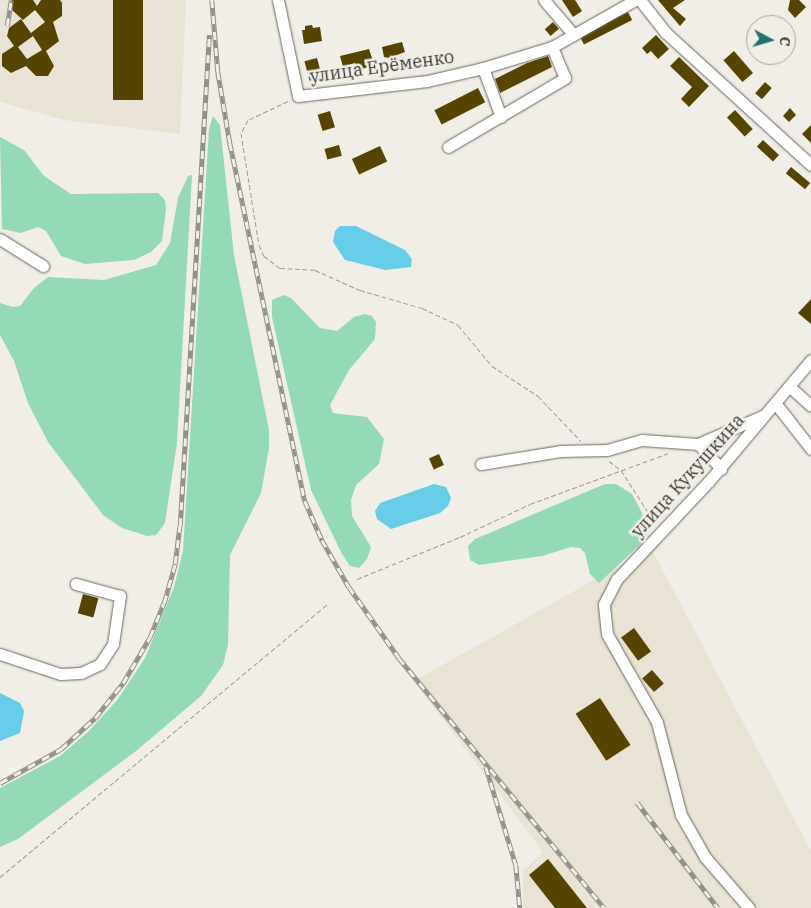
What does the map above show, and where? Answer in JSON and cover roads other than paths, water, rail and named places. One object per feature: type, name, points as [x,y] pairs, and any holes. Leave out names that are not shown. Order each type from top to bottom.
[{"type":"street","name":"улица Ерёменко","points":[[278,0],[298,96],[427,81],[483,68],[552,47],[635,0]]},
{"type":"street","points":[[544,0],[573,34]]},
{"type":"street","points":[[640,0],[666,33],[811,165]]},
{"type":"street","points":[[448,147],[565,78],[552,47]]},
{"type":"street","points":[[483,68],[500,116]]},
{"type":"street","points":[[0,239],[43,266]]},
{"type":"street","name":"улица Кукушкина","points":[[749,908],[692,838],[681,815],[657,722],[619,658],[604,620],[604,604],[617,579],[721,469],[811,360]]},
{"type":"street","points":[[790,387],[811,406]]},
{"type":"street","points":[[481,464],[560,451],[607,450],[642,440],[698,444],[737,430],[772,408],[811,449]]},
{"type":"street","points":[[698,444],[721,469]]},
{"type":"street","points":[[0,654],[60,674],[81,673],[100,664],[113,644],[120,596],[76,584]]},
{"type":"water","points":[[340,226],[356,226],[405,250],[412,259],[411,267],[385,270],[345,260],[333,242],[335,231]]},
{"type":"water","points":[[434,484],[446,487],[451,498],[448,506],[440,513],[391,529],[377,519],[375,511],[380,503]]},
{"type":"water","points":[[0,693],[20,703],[24,711],[20,733],[0,741]]},
{"type":"railway","points":[[7,26],[11,0]]},
{"type":"railway","points":[[212,0],[218,72],[230,143],[305,501],[322,540],[349,587],[399,658],[604,908]]},
{"type":"railway","points":[[0,783],[61,749],[95,718],[123,683],[150,637],[164,603],[175,564],[180,526],[209,35]]},
{"type":"railway","points":[[486,767],[516,865],[520,908]]},
{"type":"railway","points":[[637,802],[718,908]]}]
